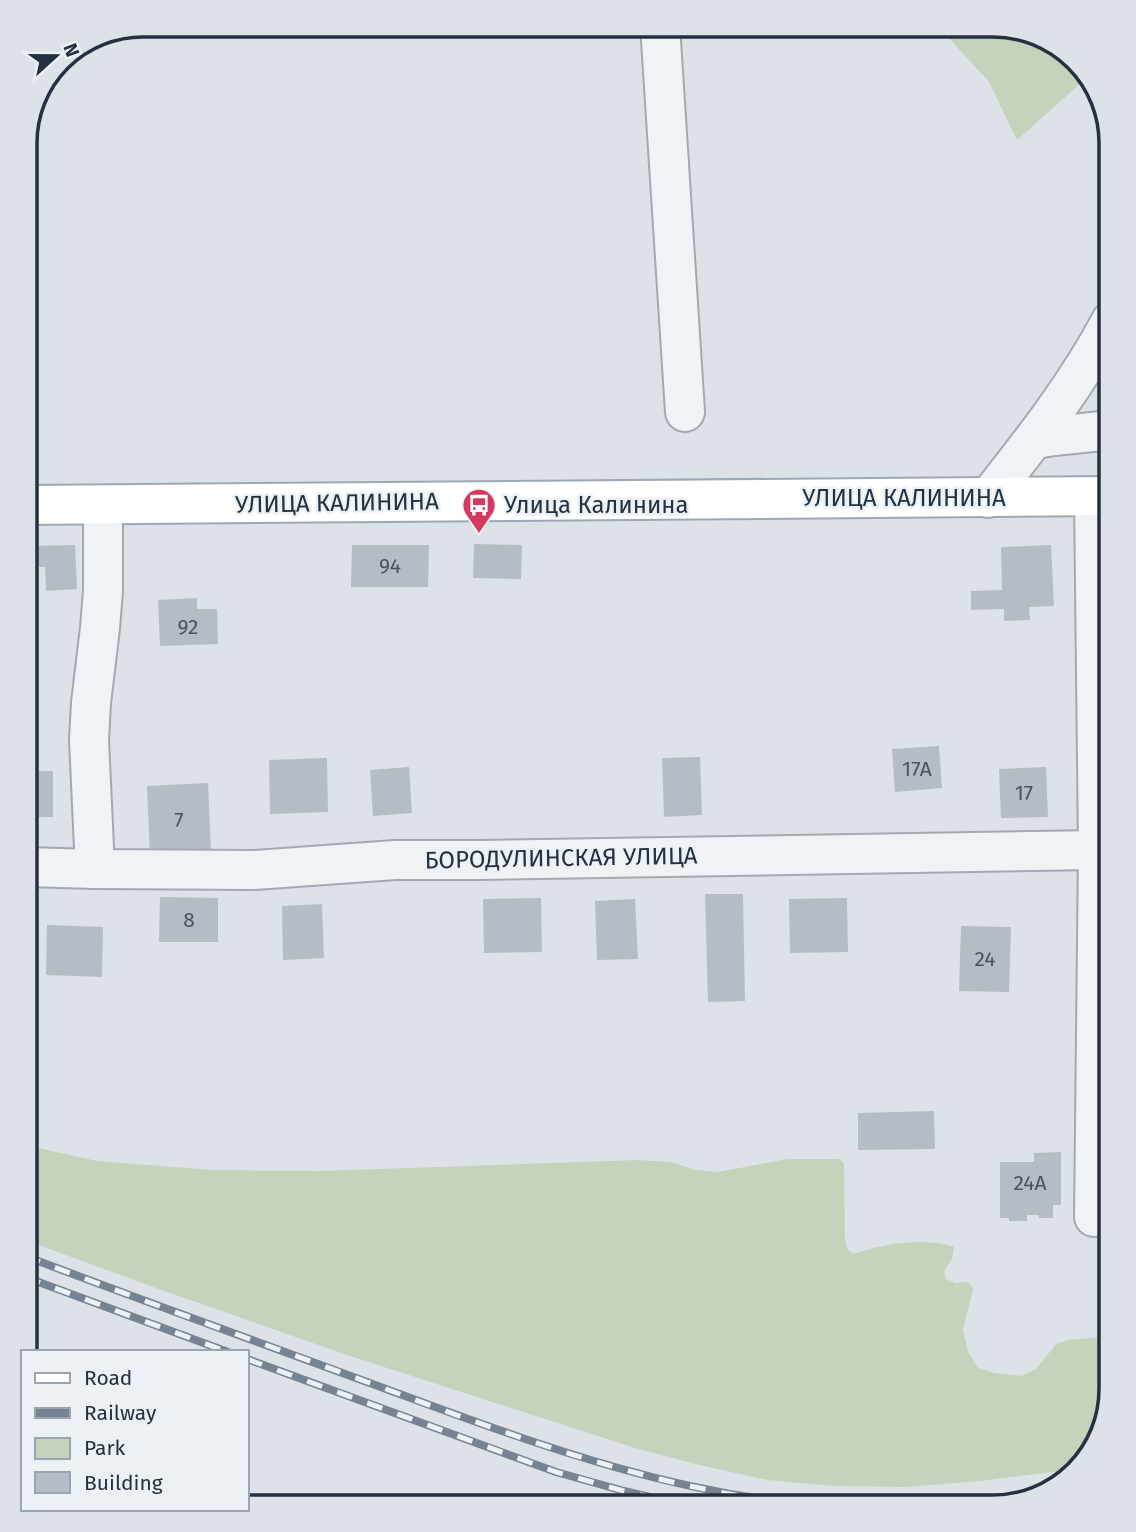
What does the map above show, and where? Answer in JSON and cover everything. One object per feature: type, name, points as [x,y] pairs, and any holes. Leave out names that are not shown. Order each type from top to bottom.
[{"type":"main road","name":"УЛИЦА КАЛИНИНА","points":[[37,505],[1099,496]]},
{"type":"street","points":[[661,37],[685,412]]},
{"type":"street","points":[[988,498],[1080,376],[1099,342]]},
{"type":"street","points":[[1035,439],[1099,431]]},
{"type":"street","points":[[95,869],[89,740],[103,591],[103,505]]},
{"type":"street","points":[[1094,1217],[1099,779]]},
{"type":"street","name":"БОРОДУЛИНСКАЯ УЛИЦА","points":[[37,867],[254,870],[395,860],[1098,850]]},
{"type":"green space","points":[[948,37],[1000,37],[1020,40],[1058,59],[1081,83],[1017,140],[989,82]]},
{"type":"green space","points":[[37,1148],[97,1161],[213,1170],[321,1171],[637,1160],[671,1162],[696,1170],[718,1172],[788,1159],[839,1159],[844,1163],[847,1249],[854,1254],[891,1244],[917,1242],[954,1247],[952,1259],[944,1271],[946,1279],[956,1283],[968,1282],[973,1289],[963,1330],[968,1352],[978,1368],[1022,1376],[1037,1368],[1056,1344],[1099,1337],[1098,1403],[1088,1436],[1073,1459],[1060,1471],[907,1487],[833,1486],[768,1480],[635,1448],[350,1356],[37,1244]]},
{"type":"building","points":[[474,544],[522,545],[521,579],[473,578]]},
{"type":"building","points":[[75,545],[77,589],[46,591],[45,567],[37,567],[37,546]]},
{"type":"building","points":[[352,545],[429,545],[428,587],[351,587]]},
{"type":"building","points":[[1051,545],[1054,606],[1029,607],[1030,620],[1004,621],[1004,609],[971,610],[971,591],[1002,590],[1001,547]]},
{"type":"building","points":[[197,598],[197,609],[217,609],[218,644],[160,646],[158,600]]},
{"type":"building","points":[[939,746],[942,788],[895,792],[892,749]]},
{"type":"building","points":[[700,757],[702,815],[664,817],[662,758]]},
{"type":"building","points":[[327,758],[328,812],[270,814],[269,760]]},
{"type":"building","points":[[409,767],[412,813],[373,816],[370,770]]},
{"type":"building","points":[[1046,767],[1048,817],[1001,818],[999,769]]},
{"type":"building","points":[[37,771],[53,771],[53,817],[37,817]]},
{"type":"building","points":[[208,783],[211,853],[150,856],[147,786]]},
{"type":"building","points":[[705,894],[743,894],[745,1001],[708,1002]]},
{"type":"building","points":[[160,897],[218,898],[218,942],[159,942]]},
{"type":"building","points":[[541,898],[542,952],[484,953],[483,899]]},
{"type":"building","points":[[847,898],[848,952],[790,953],[789,899]]},
{"type":"building","points":[[635,899],[638,959],[597,960],[595,901]]},
{"type":"building","points":[[322,904],[324,958],[283,960],[282,906]]},
{"type":"building","points":[[47,925],[103,927],[102,977],[46,975]]},
{"type":"building","points":[[961,926],[1011,927],[1009,992],[959,991]]},
{"type":"building","points":[[934,1111],[935,1149],[858,1150],[858,1113]]},
{"type":"building","points":[[1061,1152],[1061,1205],[1053,1205],[1053,1218],[1027,1215],[1027,1221],[1009,1221],[1009,1218],[1000,1218],[1000,1162],[1034,1162],[1034,1153]]},
{"type":"railway","points":[[37,1260],[542,1445],[661,1479],[736,1495]]},
{"type":"railway","points":[[37,1281],[223,1350]]},
{"type":"railway","points":[[248,1359],[556,1472],[641,1495]]},
{"type":"place","name":"Улица Калинина","points":[[479,535]]}]
